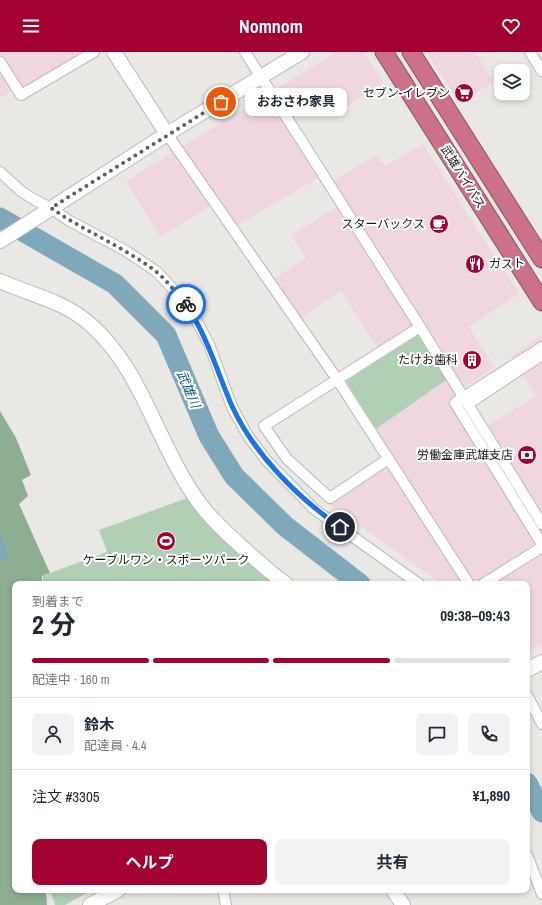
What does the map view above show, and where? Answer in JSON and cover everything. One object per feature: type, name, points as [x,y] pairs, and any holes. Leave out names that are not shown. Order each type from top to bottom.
[{"type":"highway","name":"武雄バイパス","points":[[384,52],[542,302]]},
{"type":"highway","name":"武雄バイパス","points":[[411,52],[542,259]]},
{"type":"street","points":[[0,62],[21,95],[94,52]]},
{"type":"street","points":[[114,52],[167,134],[336,379],[467,581]]},
{"type":"street","points":[[245,52],[420,327],[542,524]]},
{"type":"street","points":[[0,241],[167,134],[302,52]]},
{"type":"street","points":[[530,52],[542,71]]},
{"type":"street","points":[[0,172],[22,192],[35,200],[46,211],[68,220],[126,251],[156,271],[188,305],[209,344],[232,407],[248,436],[267,461],[314,508],[414,581]]},
{"type":"street","points":[[0,281],[53,300],[89,322],[104,337],[117,352],[133,376],[173,459],[191,491],[205,511],[222,529],[266,569],[282,581]]},
{"type":"street","points":[[388,459],[330,498],[287,458],[264,426],[420,327]]},
{"type":"street","points":[[465,400],[542,347]]},
{"type":"street","points":[[487,581],[541,544],[455,403],[465,400],[539,358]]},
{"type":"street","points":[[530,668],[542,662]]},
{"type":"street","points":[[530,701],[542,724]]},
{"type":"street","points":[[530,862],[542,894]]},
{"type":"street","points":[[90,905],[112,893]]},
{"type":"street","points":[[224,893],[226,905]]},
{"type":"street","points":[[395,893],[403,905]]},
{"type":"shaded area","points":[[0,52],[102,52],[20,100],[12,91],[0,98]]},
{"type":"shaded area","points":[[336,52],[364,52],[383,82],[343,109],[328,88],[291,112],[327,173],[236,226],[219,201],[160,237],[126,181]]},
{"type":"shaded area","points":[[427,52],[475,52],[494,82],[459,103]]},
{"type":"shaded area","points":[[423,144],[519,294],[469,327],[495,367],[454,394],[477,432],[536,396],[511,356],[542,335],[542,644],[530,650],[530,581],[438,581],[330,505],[395,461],[376,429],[446,380],[417,336],[383,357],[341,291],[292,324],[264,285],[306,258],[291,235],[342,203],[330,183],[376,155],[385,166]]},
{"type":"green space","points":[[418,335],[446,380],[376,429],[346,381]]},
{"type":"green space","points":[[0,411],[16,438],[31,475],[22,480],[28,496],[19,504],[50,573],[42,576],[42,581],[12,581],[12,893],[46,893],[47,905],[0,905]]},
{"type":"green space","name":"ケーブルワン・スポーツパーク","points":[[190,497],[275,581],[43,581],[43,576],[107,552],[99,530]]},
{"type":"green space","points":[[51,893],[87,893],[65,905],[55,905]]},
{"type":"water","points":[[0,532],[8,554],[7,559],[0,560]]},
{"type":"waterway","name":"武雄川","points":[[0,218],[115,284],[166,335],[209,436],[234,476],[285,526],[356,581]]},
{"type":"waterway","name":"武雄川","points":[[530,789],[542,812]]},
{"type":"way so far","points":[[186,304],[156,271],[126,251],[68,220],[51,208],[167,134],[221,102]]},
{"type":"place","name":"セブン-イレブン","points":[[464,93]]},
{"type":"place","name":"おおさわ家具","points":[[221,102]]},
{"type":"place","name":"スターバックス","points":[[439,224]]},
{"type":"place","name":"ガスト","points":[[475,264]]},
{"type":"place","name":"たけお歯科","points":[[472,360]]},
{"type":"place","name":"労働金庫武雄支店","points":[[527,455]]},
{"type":"place","name":"ケーブルワン・スポーツパーク","points":[[166,541]]},
{"type":"route","points":[[186,304],[188,305],[209,344],[232,407],[248,436],[267,461],[314,508],[340,527]]}]
